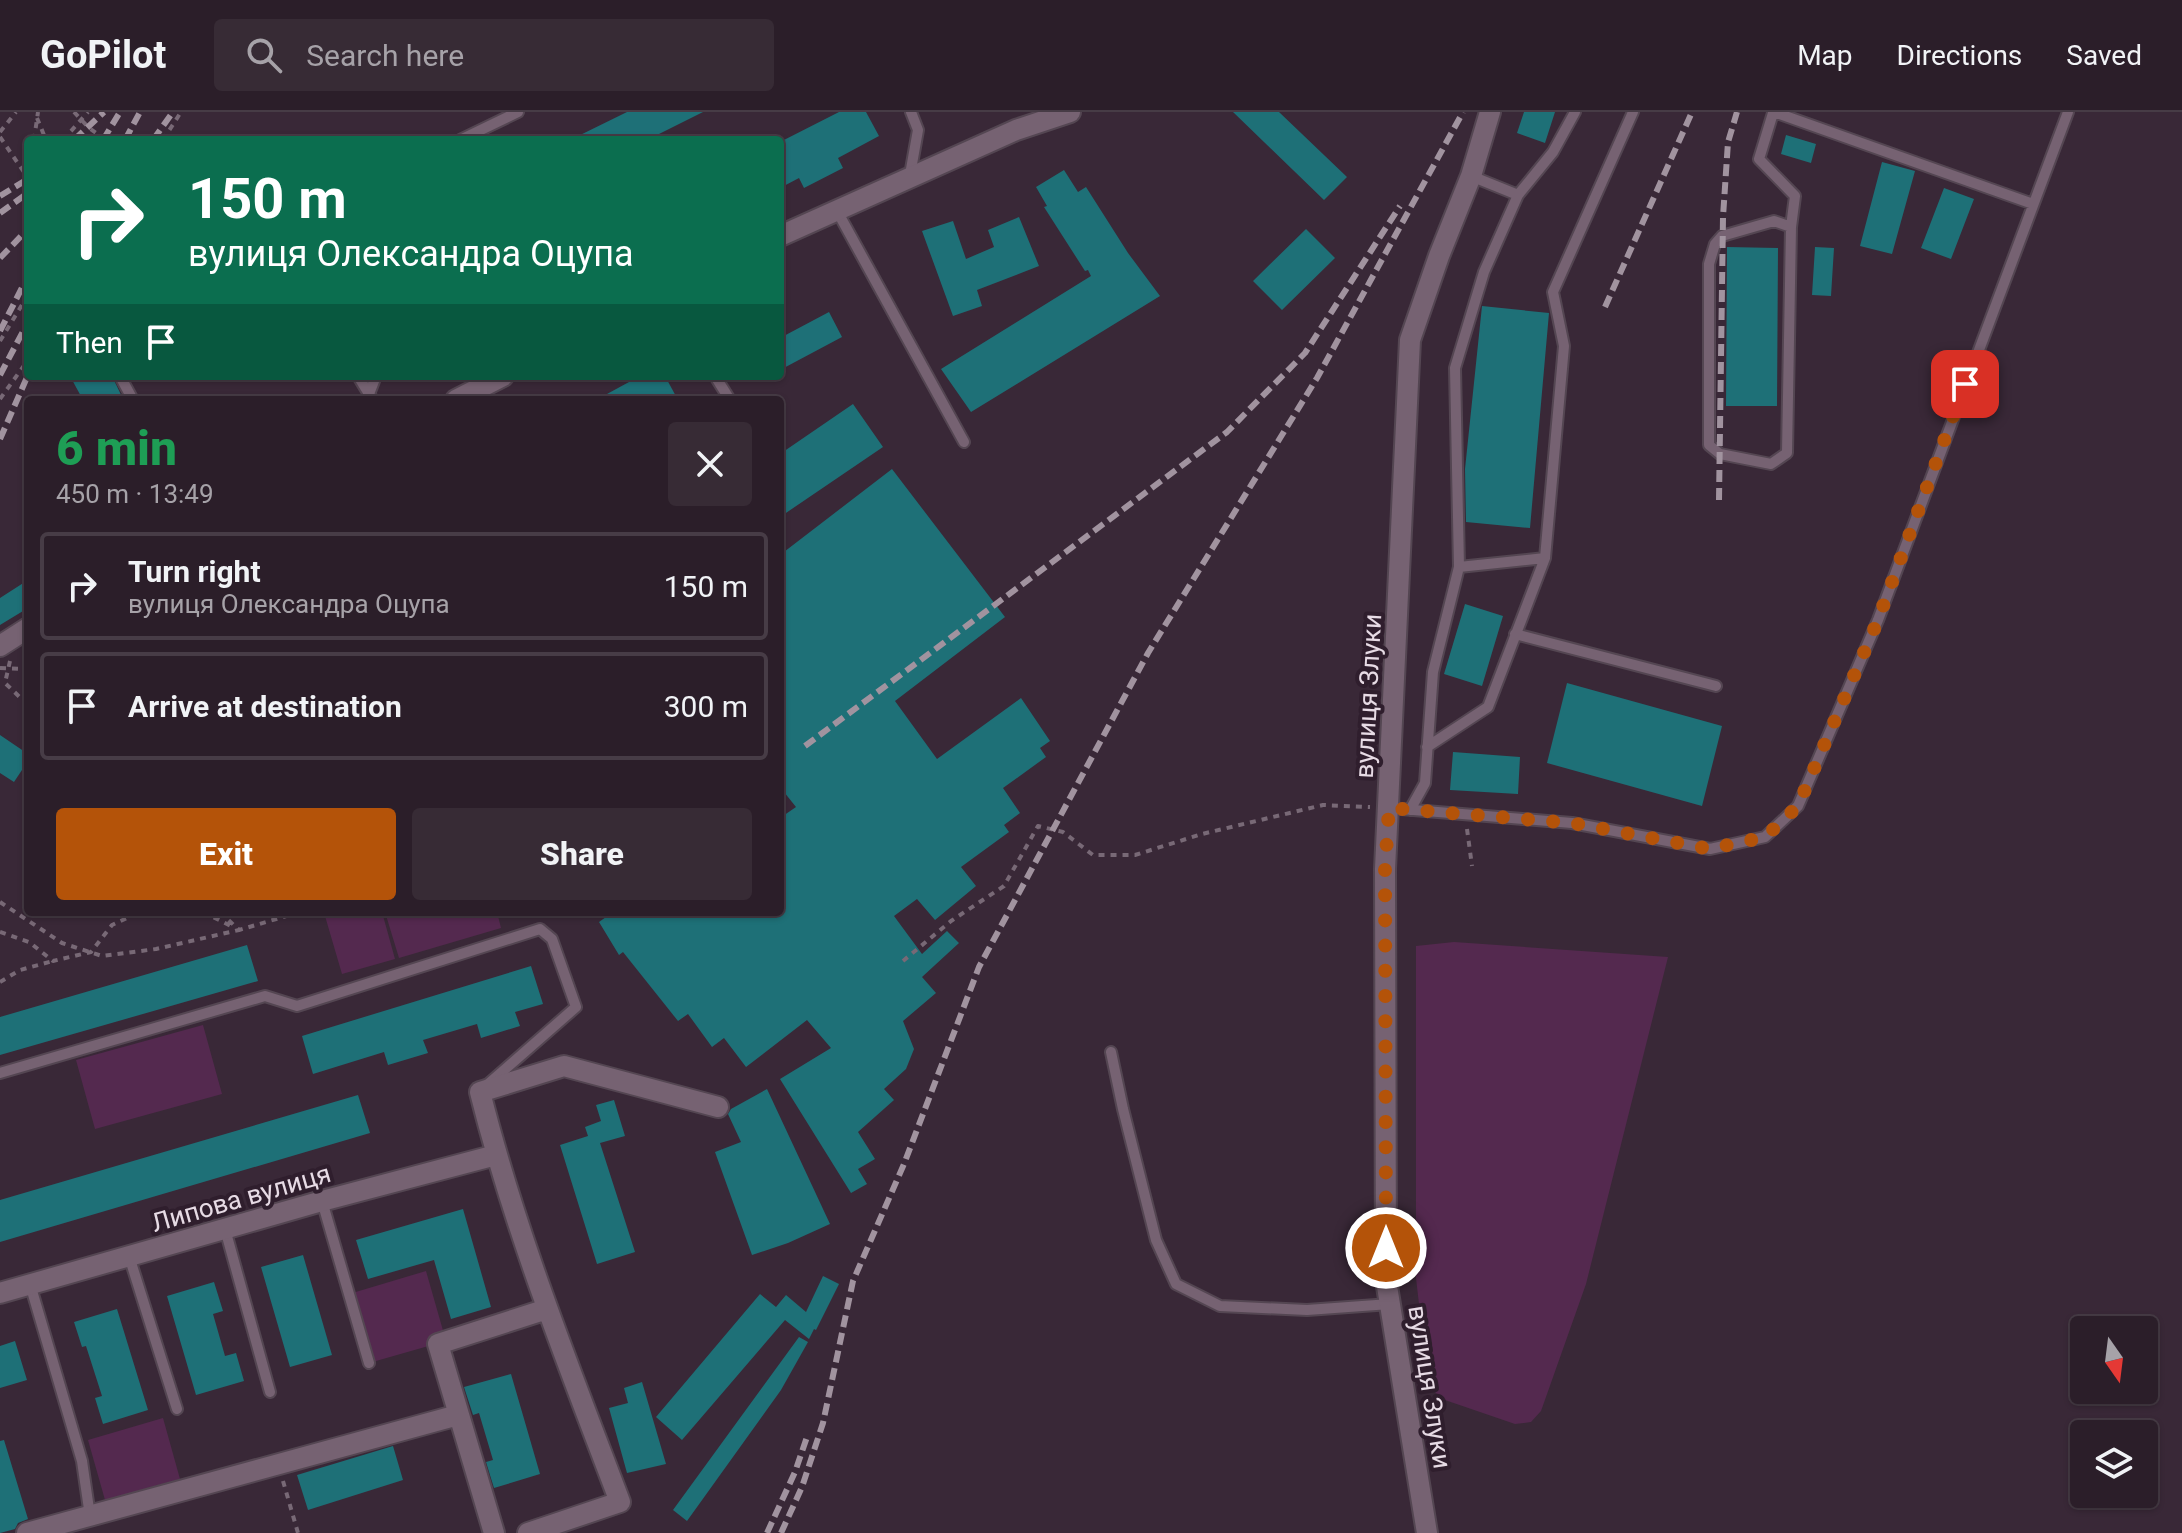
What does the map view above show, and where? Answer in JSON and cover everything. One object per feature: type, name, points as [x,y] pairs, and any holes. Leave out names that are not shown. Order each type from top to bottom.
[{"type":"street","points":[[784,234],[910,175],[1016,130],[1070,112]]},
{"type":"street","name":"вулиця Злуки","points":[[1427,1533],[1386,1280],[1385,900],[1389,808],[1410,340],[1471,176],[1490,112]]},
{"type":"street","points":[[464,396],[495,380]]},
{"type":"street","points":[[2,645],[24,631]]},
{"type":"street","points":[[528,1533],[620,1502],[547,1309],[496,1155],[480,1092],[564,1066],[718,1107]]},
{"type":"street","name":"Липова вулиця","points":[[0,1293],[496,1155]]},
{"type":"street","points":[[494,1533],[438,1344],[547,1309]]},
{"type":"street","points":[[27,1533],[458,1415]]},
{"type":"lane","points":[[468,136],[518,112]]},
{"type":"lane","points":[[910,175],[918,130],[911,112]]},
{"type":"lane","points":[[1410,810],[1425,783],[1433,672],[1459,567],[1455,368],[1484,272],[1518,195],[1553,152],[1575,112]]},
{"type":"lane","points":[[1427,747],[1488,707],[1545,558],[1564,346],[1553,292],[1633,112]]},
{"type":"lane","points":[[1389,808],[1572,823],[1710,849],[1765,837],[1798,806],[1878,620],[2068,112]]},
{"type":"lane","points":[[1791,227],[1774,221],[1722,236],[1715,244],[1709,264],[1709,445],[1720,454],[1771,464],[1787,453],[1791,227],[1795,196],[1759,159],[1774,113],[2033,204]]},
{"type":"lane","points":[[1471,176],[1518,195]]},
{"type":"lane","points":[[836,209],[964,442]]},
{"type":"lane","points":[[1459,567],[1545,558]]},
{"type":"lane","points":[[1515,634],[1716,686]]},
{"type":"lane","points":[[0,1073],[265,996],[297,1006],[540,929],[552,939],[576,1007],[480,1092]]},
{"type":"lane","points":[[1111,1052],[1156,1240],[1176,1284],[1220,1306],[1307,1310],[1390,1304]]},
{"type":"lane","points":[[322,1201],[369,1363]]},
{"type":"lane","points":[[225,1229],[270,1392]]},
{"type":"lane","points":[[129,1256],[177,1409]]},
{"type":"lane","points":[[30,1284],[82,1461],[90,1516]]},
{"type":"path","points":[[16,112],[0,135],[24,169]]},
{"type":"path","points":[[74,112],[101,136]]},
{"type":"path","points":[[66,136],[86,112]]},
{"type":"path","points":[[166,136],[181,112]]},
{"type":"path","points":[[34,136],[37,114]]},
{"type":"path","points":[[37,114],[45,136]]},
{"type":"path","points":[[0,341],[24,302]]},
{"type":"path","points":[[0,399],[24,366]]},
{"type":"path","points":[[2,645],[10,662],[5,683],[24,701]]},
{"type":"path","points":[[0,668],[24,669]]},
{"type":"path","points":[[903,961],[951,921],[1004,886],[1038,826],[1063,832],[1093,855],[1135,855],[1202,834],[1323,805],[1357,806]]},
{"type":"path","points":[[1464,814],[1472,866]]},
{"type":"path","points":[[0,902],[62,943],[102,956],[156,949],[239,930],[282,916]]},
{"type":"path","points":[[0,982],[20,970],[91,952],[112,925],[131,916]]},
{"type":"path","points":[[211,916],[239,930]]},
{"type":"path","points":[[227,916],[239,930]]},
{"type":"path","points":[[0,932],[29,942],[53,961]]},
{"type":"path","points":[[278,1463],[298,1533]]},
{"type":"shaded area","points":[[325,916],[383,916],[395,959],[342,974]]},
{"type":"shaded area","points":[[386,916],[498,916],[501,928],[399,958]]},
{"type":"shaded area","points":[[1454,942],[1668,957],[1586,1284],[1541,1411],[1531,1422],[1515,1424],[1442,1399],[1432,1389],[1426,1365],[1416,1278],[1416,946]]},
{"type":"shaded area","points":[[203,1025],[222,1094],[95,1129],[76,1060]]},
{"type":"shaded area","points":[[426,1271],[446,1341],[369,1363],[349,1294]]},
{"type":"shaded area","points":[[163,1418],[180,1479],[105,1500],[88,1440]]},
{"type":"building","points":[[627,112],[703,112],[655,136],[578,136]]},
{"type":"building","points":[[839,112],[866,112],[879,136],[838,158],[843,168],[804,188],[799,178],[784,186],[784,140]]},
{"type":"building","points":[[1233,112],[1279,112],[1347,177],[1324,200]]},
{"type":"building","points":[[1524,112],[1555,112],[1545,143],[1517,133]]},
{"type":"building","points":[[1786,135],[1816,144],[1811,163],[1781,154]]},
{"type":"building","points":[[1882,162],[1915,171],[1892,254],[1860,246]]},
{"type":"building","points":[[1064,170],[1078,192],[1086,187],[1160,296],[971,412],[941,369],[1091,276],[1044,207],[1047,206],[1036,187]]},
{"type":"building","points":[[1944,188],[1974,199],[1951,259],[1921,248]]},
{"type":"building","points":[[1019,217],[1039,266],[977,290],[982,306],[953,316],[922,231],[953,221],[966,259],[994,247],[988,230]]},
{"type":"building","points":[[1306,229],[1335,258],[1282,310],[1253,281]]},
{"type":"building","points":[[1727,247],[1778,248],[1777,406],[1726,406]]},
{"type":"building","points":[[1815,247],[1834,248],[1831,296],[1812,295]]},
{"type":"building","points":[[1482,306],[1549,313],[1530,528],[1466,522],[1465,469]]},
{"type":"building","points":[[829,312],[842,337],[784,368],[784,336]]},
{"type":"building","points":[[72,380],[114,380],[122,396],[81,396]]},
{"type":"building","points":[[633,380],[667,380],[676,396],[603,396]]},
{"type":"building","points":[[853,404],[883,447],[784,514],[784,451]]},
{"type":"building","points":[[892,469],[1005,617],[895,701],[937,759],[1021,698],[1050,741],[1040,748],[1046,757],[1003,788],[1020,813],[1004,825],[1009,832],[961,867],[976,886],[935,920],[917,899],[894,916],[922,954],[947,931],[959,943],[922,977],[936,993],[903,1021],[914,1049],[906,1069],[884,1089],[894,1100],[858,1132],[875,1159],[858,1169],[867,1184],[851,1193],[780,1079],[831,1048],[807,1020],[746,1067],[724,1038],[712,1047],[688,1014],[678,1021],[623,952],[619,955],[599,922],[607,916],[784,916],[784,815],[796,807],[784,792],[784,552]]},
{"type":"building","points":[[24,583],[24,610],[0,625],[0,598]]},
{"type":"building","points":[[1465,604],[1503,616],[1482,686],[1444,674]]},
{"type":"building","points":[[1567,683],[1722,726],[1702,806],[1547,763]]},
{"type":"building","points":[[0,735],[24,751],[24,767],[14,782],[0,773]]},
{"type":"building","points":[[1453,752],[1520,757],[1518,794],[1450,790]]},
{"type":"building","points":[[247,945],[258,981],[0,1055],[0,1017]]},
{"type":"building","points":[[531,966],[543,1004],[515,1012],[520,1026],[481,1038],[477,1024],[423,1040],[428,1053],[388,1065],[384,1052],[313,1074],[302,1036]]},
{"type":"building","points":[[767,1089],[830,1224],[752,1255],[715,1152],[741,1142],[728,1114],[731,1109]]},
{"type":"building","points":[[358,1095],[370,1133],[0,1242],[0,1200]]},
{"type":"building","points":[[614,1100],[625,1136],[600,1143],[635,1252],[597,1264],[560,1145],[588,1136],[585,1127],[601,1121],[596,1105]]},
{"type":"building","points":[[463,1209],[491,1307],[451,1319],[434,1260],[368,1279],[356,1240]]},
{"type":"building","points":[[303,1255],[332,1355],[290,1367],[261,1267]]},
{"type":"building","points":[[823,1276],[839,1284],[809,1339],[785,1320],[682,1440],[656,1417],[760,1294],[776,1307],[786,1295],[806,1312]]},
{"type":"building","points":[[214,1282],[223,1311],[213,1314],[225,1356],[236,1353],[244,1381],[196,1395],[167,1296]]},
{"type":"building","points":[[117,1309],[148,1410],[103,1424],[95,1398],[102,1396],[86,1346],[82,1347],[74,1322]]},
{"type":"building","points":[[799,1337],[808,1342],[781,1390],[687,1521],[673,1510]]},
{"type":"building","points":[[15,1341],[27,1380],[0,1388],[0,1346]]},
{"type":"building","points":[[511,1374],[540,1474],[494,1488],[486,1462],[493,1460],[479,1413],[473,1415],[464,1387]]},
{"type":"building","points":[[642,1382],[666,1464],[627,1473],[609,1408],[628,1403],[624,1388]]},
{"type":"building","points":[[4,1440],[28,1519],[18,1523],[15,1529],[0,1533],[0,1441]]},
{"type":"building","points":[[393,1446],[403,1480],[308,1510],[297,1475]]},
{"type":"railway","points":[[78,136],[104,112]]},
{"type":"railway","points":[[105,136],[120,112]]},
{"type":"railway","points":[[127,136],[140,112]]},
{"type":"railway","points":[[156,136],[173,112]]},
{"type":"railway","points":[[781,1533],[802,1487],[823,1423],[853,1281],[904,1164],[979,967],[1148,653],[1317,378],[1463,112]]},
{"type":"railway","points":[[1605,307],[1692,112]]},
{"type":"railway","points":[[1719,500],[1723,217],[1728,142],[1737,112]]},
{"type":"railway","points":[[0,196],[24,181]]},
{"type":"railway","points":[[0,213],[24,196]]},
{"type":"railway","points":[[805,746],[1227,432],[1305,353],[1400,206]]},
{"type":"railway","points":[[0,258],[24,233]]},
{"type":"railway","points":[[0,331],[24,284]]},
{"type":"railway","points":[[0,375],[24,330]]},
{"type":"railway","points":[[0,439],[26,380]]},
{"type":"railway","points":[[767,1533],[795,1472],[808,1434]]},
{"type":"route","points":[[1386,1248],[1385,869],[1389,808],[1572,823],[1710,849],[1765,837],[1798,806],[1878,620],[1965,384]]}]
